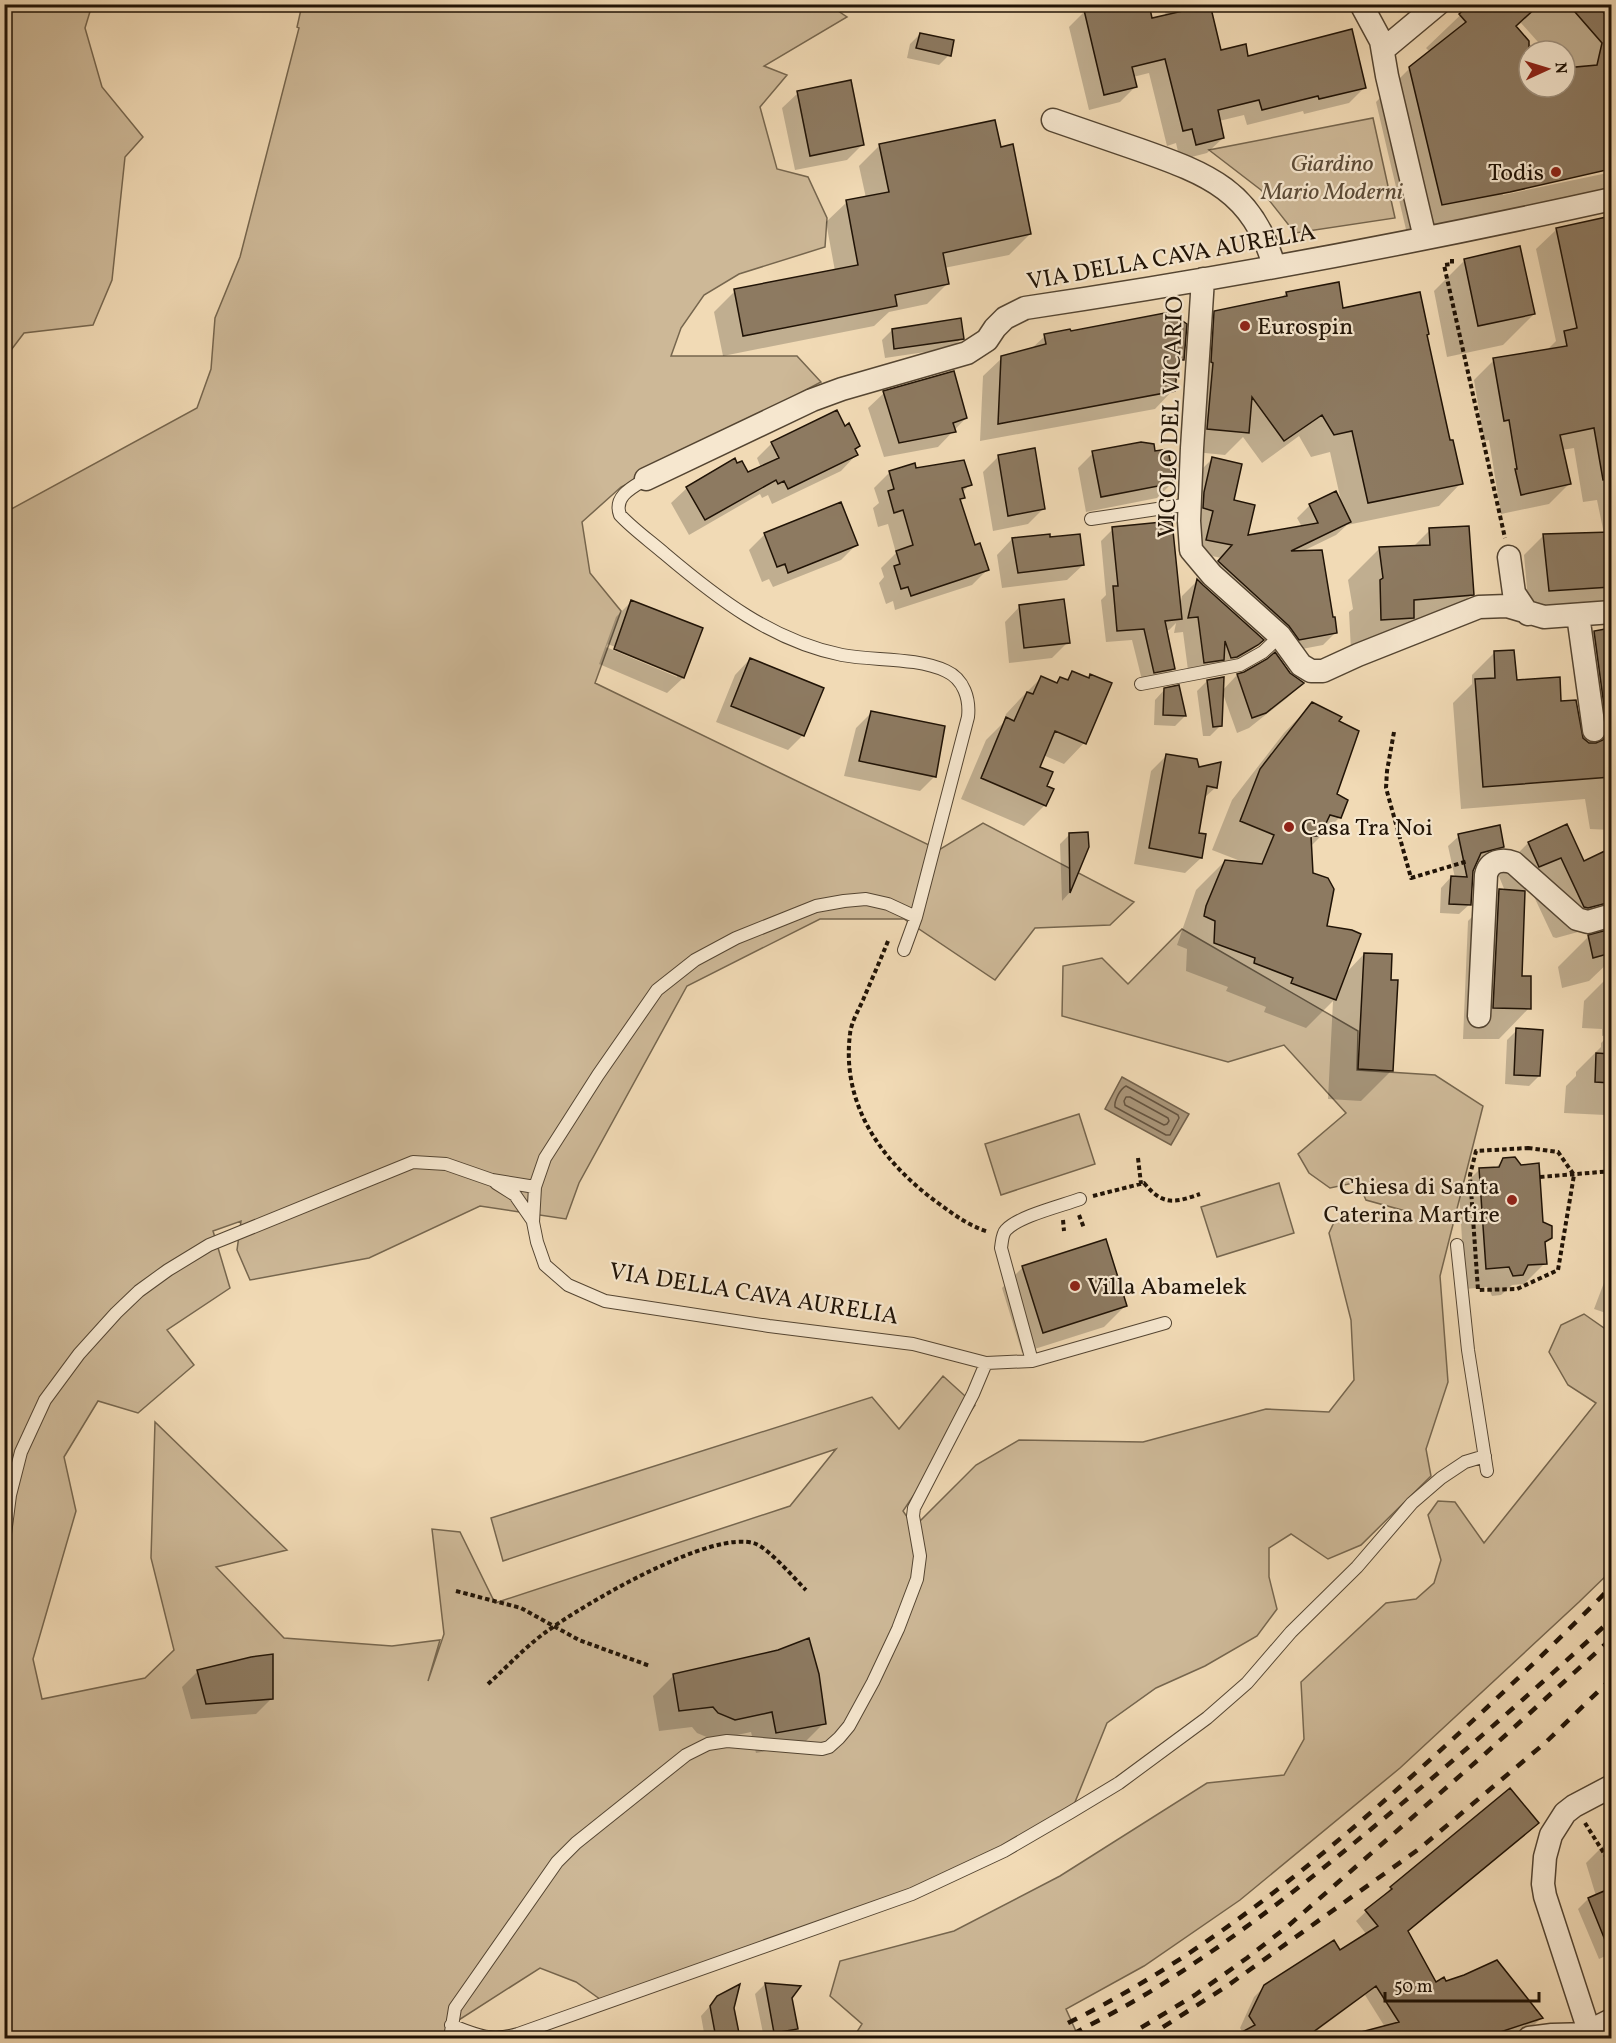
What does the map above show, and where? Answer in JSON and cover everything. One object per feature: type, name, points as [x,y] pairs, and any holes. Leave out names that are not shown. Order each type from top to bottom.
[{"type":"street","points":[[1361,4],[1384,49],[1387,76],[1425,238]]},
{"type":"street","points":[[1384,49],[1438,4]]},
{"type":"street","points":[[1053,120],[1169,160],[1219,184],[1239,202],[1260,229],[1274,266]]},
{"type":"street","name":"VIA DELLA CAVA AURELIA","points":[[646,478],[812,400],[967,353],[987,340],[1005,318],[1025,308],[1203,279],[1425,238],[1611,199]]},
{"type":"street","name":"VICOLO DEL VICARIO","points":[[1203,279],[1190,504],[1190,539],[1194,555],[1212,575],[1280,636],[1301,665],[1306,669],[1323,671],[1358,654],[1472,609],[1500,606],[1516,608],[1528,614],[1544,617],[1611,612]]},
{"type":"street","points":[[1509,557],[1514,593],[1528,614]]},
{"type":"street","points":[[1578,615],[1594,730]]},
{"type":"street","points":[[1479,1016],[1486,875],[1487,868],[1494,862],[1506,860],[1514,864],[1577,919],[1587,922],[1611,915]]},
{"type":"street","points":[[1529,2038],[1594,2033],[1545,1896],[1543,1884],[1545,1857],[1551,1835],[1565,1813],[1611,1786]]},
{"type":"lane","name":"VIA DELLA CAVA AURELIA","points":[[646,478],[624,494],[618,505],[620,515],[708,591],[736,610],[792,640],[817,649],[844,655],[926,665],[946,671],[960,682],[966,694],[968,717],[916,917],[888,904],[866,899],[816,906],[736,938],[695,960],[657,990],[544,1158],[535,1187],[533,1222],[545,1265],[568,1285],[606,1301],[804,1331],[913,1344],[986,1363],[1032,1361],[1165,1323]]},
{"type":"lane","points":[[1091,519],[1190,504]]},
{"type":"lane","points":[[1141,684],[1240,665],[1263,652],[1280,636]]},
{"type":"lane","points":[[904,950],[916,917]]},
{"type":"lane","points":[[4,1542],[10,1495],[21,1452],[45,1400],[79,1354],[116,1313],[139,1291],[168,1270],[209,1245],[413,1162],[446,1164],[492,1180],[535,1187]]},
{"type":"lane","points":[[492,1180],[516,1195],[533,1222]]},
{"type":"lane","points":[[1032,1361],[1001,1248],[1002,1236],[1006,1230],[1029,1217],[1080,1199]]},
{"type":"lane","points":[[1457,1245],[1468,1350],[1487,1471]]},
{"type":"lane","points":[[450,2038],[455,2008],[557,1863],[576,1843],[687,1755],[698,1748],[718,1742],[822,1749],[829,1747],[849,1726],[898,1629],[918,1579],[921,1564],[913,1516],[914,1508],[973,1394],[986,1363]]},
{"type":"lane","points":[[451,2025],[489,2038],[518,2034],[912,1894],[1004,1851],[1119,1783],[1200,1724],[1247,1683],[1291,1632],[1357,1567],[1412,1503],[1441,1478],[1465,1462],[1485,1456]]},
{"type":"path","points":[[1452,259],[1452,264],[1444,265],[1504,534]]},
{"type":"path","points":[[1394,732],[1386,788],[1411,878],[1469,861]]},
{"type":"path","points":[[900,910],[850,1031],[848,1056],[850,1084],[857,1106],[883,1153],[917,1188],[970,1226],[1002,1236]]},
{"type":"path","points":[[1528,1148],[1558,1152],[1574,1175],[1557,1270],[1517,1289],[1478,1290],[1470,1175],[1476,1151],[1528,1148]]},
{"type":"path","points":[[1138,1158],[1141,1184]]},
{"type":"path","points":[[1540,1178],[1611,1171]]},
{"type":"path","points":[[1080,1199],[1143,1183],[1161,1199],[1169,1202],[1200,1194]]},
{"type":"path","points":[[1063,1219],[1064,1231]]},
{"type":"path","points":[[1080,1220],[1084,1228]]},
{"type":"path","points":[[488,1684],[553,1627],[599,1598],[642,1574],[700,1551],[726,1544],[745,1542],[757,1544],[806,1590]]},
{"type":"path","points":[[456,1591],[521,1608],[579,1640],[650,1666]]},
{"type":"path","points":[[1592,1816],[1584,1821],[1611,1866]]},
{"type":"green space","points":[[5,4],[92,5],[85,28],[102,87],[143,137],[125,157],[112,280],[93,325],[24,333],[5,358]]},
{"type":"green space","points":[[302,5],[829,5],[847,17],[764,66],[787,75],[760,107],[777,169],[808,177],[827,218],[825,247],[739,274],[704,295],[681,328],[671,356],[797,356],[821,382],[621,487],[582,522],[590,573],[621,611],[595,683],[939,850],[983,823],[1134,902],[1110,925],[1035,928],[995,980],[904,919],[820,919],[687,986],[579,1183],[566,1219],[480,1206],[369,1258],[250,1280],[237,1250],[241,1221],[213,1231],[230,1288],[167,1330],[194,1365],[138,1413],[98,1401],[64,1457],[76,1511],[33,1659],[42,1699],[145,1678],[174,1650],[151,1558],[155,1422],[287,1550],[216,1567],[284,1638],[392,1646],[440,1640],[428,1681],[444,1634],[432,1529],[460,1532],[495,1603],[790,1506],[836,1449],[503,1561],[491,1518],[872,1397],[899,1429],[943,1376],[975,1405],[903,1511],[914,1527],[976,1465],[1019,1440],[1143,1442],[1266,1409],[1329,1412],[1354,1380],[1351,1320],[1329,1233],[1335,1220],[1359,1211],[1404,1218],[1409,1212],[1366,1200],[1358,1182],[1330,1188],[1309,1173],[1298,1154],[1346,1113],[1284,1045],[1228,1062],[1062,1016],[1063,966],[1102,958],[1128,984],[1182,929],[1358,1031],[1357,1070],[1435,1075],[1483,1106],[1440,1276],[1448,1382],[1426,1449],[1431,1476],[1361,1545],[1328,1559],[1291,1534],[1269,1548],[1269,1577],[1277,1609],[1257,1636],[1205,1666],[1156,1688],[1107,1723],[1071,1812],[966,1870],[604,2002],[576,1982],[540,1968],[451,2025],[450,2038],[5,2038],[4,513],[197,408],[211,369],[215,318],[240,257],[299,28],[297,27]]},
{"type":"green space","name":"Giardino Mario Moderni","points":[[1373,118],[1395,218],[1295,233],[1261,190],[1209,150]]},
{"type":"green space","points":[[1079,1114],[1095,1164],[1001,1195],[985,1144]]},
{"type":"green space","points":[[1279,1183],[1294,1233],[1217,1257],[1201,1207]]},
{"type":"green space","points":[[1584,1314],[1611,1333],[1612,1570],[1400,1768],[1240,1900],[1144,1966],[1066,2009],[1079,2038],[853,2038],[862,2024],[830,1996],[840,1961],[954,1931],[1060,1876],[1207,1783],[1284,1775],[1304,1739],[1301,1682],[1386,1603],[1416,1599],[1434,1583],[1441,1560],[1428,1515],[1438,1501],[1455,1502],[1484,1543],[1596,1403],[1568,1385],[1549,1352],[1561,1325]]},
{"type":"water","points":[[1122,1077],[1189,1114],[1171,1145],[1105,1109]]},
{"type":"building","points":[[1106,4],[1149,4],[1152,18],[1183,11],[1182,4],[1210,4],[1221,50],[1246,44],[1248,56],[1352,29],[1366,88],[1319,99],[1318,96],[1262,110],[1259,100],[1218,110],[1224,138],[1196,145],[1192,129],[1183,131],[1165,59],[1132,67],[1137,87],[1104,95],[1084,10]]},
{"type":"building","points":[[1470,4],[1540,4],[1516,26],[1527,39],[1517,39],[1517,99],[1577,99],[1577,67],[1597,65],[1602,43],[1568,4],[1598,4],[1611,23],[1611,169],[1442,205],[1409,67],[1466,22],[1459,14]]},
{"type":"building","points":[[920,33],[954,40],[951,56],[916,48]]},
{"type":"building","points":[[851,80],[864,145],[810,156],[797,91]]},
{"type":"building","points":[[995,120],[1001,147],[1013,144],[1031,234],[943,253],[949,284],[895,295],[897,306],[743,336],[734,289],[858,265],[846,200],[889,192],[879,144]]},
{"type":"building","points":[[1611,216],[1611,479],[1603,480],[1594,428],[1560,435],[1571,484],[1521,495],[1515,469],[1517,469],[1509,420],[1504,421],[1493,358],[1567,346],[1564,331],[1577,328],[1556,228]]},
{"type":"building","points":[[1520,246],[1535,314],[1478,326],[1464,259]]},
{"type":"building","points":[[1339,282],[1343,308],[1420,292],[1450,440],[1453,440],[1463,484],[1368,503],[1352,431],[1334,435],[1322,415],[1284,441],[1252,397],[1249,433],[1207,429],[1213,363],[1211,362],[1214,311],[1287,296],[1286,292]]},
{"type":"building","points":[[1170,312],[1187,324],[1184,360],[1178,360],[1175,391],[998,424],[1001,356],[1046,344],[1044,334]]},
{"type":"building","points":[[961,318],[964,339],[894,349],[892,329]]},
{"type":"building","points":[[954,371],[967,418],[953,423],[956,432],[899,443],[883,391]]},
{"type":"building","points":[[837,410],[845,426],[849,423],[860,446],[855,449],[858,455],[788,489],[784,481],[778,484],[776,480],[705,520],[686,487],[735,458],[737,463],[742,461],[748,472],[779,458],[771,442]]},
{"type":"building","points":[[1141,442],[1154,444],[1155,451],[1168,449],[1174,483],[1101,497],[1092,451]]},
{"type":"building","points":[[1035,448],[1045,509],[1008,516],[998,455]]},
{"type":"building","points":[[1212,457],[1242,464],[1234,500],[1255,505],[1248,535],[1318,523],[1309,504],[1336,491],[1351,522],[1291,551],[1322,550],[1337,633],[1299,640],[1289,626],[1218,561],[1232,545],[1206,540],[1213,511],[1203,508],[1204,492]]},
{"type":"building","points":[[964,460],[972,485],[962,488],[965,498],[960,499],[975,545],[980,543],[989,570],[911,596],[908,587],[901,589],[894,566],[900,564],[896,551],[913,545],[903,510],[894,513],[888,491],[894,489],[889,471],[915,463],[916,468]]},
{"type":"building","points":[[841,502],[858,545],[788,573],[785,564],[777,567],[764,533]]},
{"type":"building","points":[[1172,521],[1182,619],[1165,621],[1175,669],[1154,673],[1144,629],[1117,631],[1113,586],[1118,586],[1112,527]]},
{"type":"building","points":[[1469,526],[1474,595],[1414,600],[1414,618],[1381,620],[1380,580],[1383,578],[1379,547],[1430,545],[1429,528]]},
{"type":"building","points":[[1611,532],[1611,587],[1549,591],[1543,534]]},
{"type":"building","points":[[1050,534],[1050,537],[1080,534],[1084,565],[1018,573],[1012,538]]},
{"type":"building","points":[[1197,579],[1264,640],[1237,657],[1231,658],[1225,641],[1224,660],[1204,663],[1198,617],[1188,618]]},
{"type":"building","points":[[1064,599],[1070,643],[1024,648],[1019,605]]},
{"type":"building","points":[[631,600],[703,628],[684,678],[614,649]]},
{"type":"building","points":[[1611,628],[1611,777],[1483,787],[1475,679],[1495,678],[1494,651],[1514,650],[1517,680],[1560,677],[1561,701],[1576,700],[1583,738],[1589,743],[1596,743],[1606,736],[1607,728],[1594,631]]},
{"type":"building","points":[[1275,652],[1290,673],[1304,683],[1266,713],[1252,718],[1237,674],[1267,659]]},
{"type":"building","points":[[750,658],[824,688],[804,736],[731,706]]},
{"type":"building","points":[[1072,671],[1089,678],[1090,674],[1112,683],[1086,744],[1055,731],[1040,767],[1053,772],[1047,786],[1054,789],[1046,806],[981,778],[1006,717],[1014,721],[1027,692],[1033,694],[1041,676],[1057,683],[1060,677],[1068,680]]},
{"type":"building","points":[[1224,677],[1222,726],[1213,727],[1207,680]]},
{"type":"building","points":[[1179,685],[1186,716],[1163,715],[1164,688]]},
{"type":"building","name":"Casa Tra Noi","points":[[1312,702],[1342,717],[1339,721],[1359,731],[1337,794],[1348,800],[1341,818],[1330,815],[1320,836],[1311,836],[1313,873],[1328,878],[1334,889],[1327,926],[1352,930],[1361,934],[1336,1000],[1291,983],[1293,978],[1254,963],[1255,958],[1214,943],[1215,921],[1204,916],[1225,860],[1262,864],[1274,835],[1240,821],[1260,769]]},
{"type":"building","points":[[871,711],[945,726],[936,777],[859,761]]},
{"type":"building","points":[[1166,754],[1197,759],[1199,767],[1221,762],[1217,788],[1207,786],[1199,833],[1206,834],[1202,858],[1149,848]]},
{"type":"building","points":[[1567,824],[1584,861],[1611,848],[1611,902],[1584,907],[1561,858],[1539,867],[1528,842]]},
{"type":"building","points":[[1500,825],[1504,847],[1481,853],[1473,871],[1471,905],[1449,904],[1451,876],[1467,877],[1458,834]]},
{"type":"building","points":[[1088,832],[1089,847],[1070,893],[1069,833]]},
{"type":"building","points":[[1499,889],[1525,891],[1522,976],[1531,976],[1531,1009],[1493,1008]]},
{"type":"building","points":[[1611,929],[1611,953],[1593,958],[1588,935]]},
{"type":"building","points":[[1364,953],[1392,954],[1391,980],[1398,980],[1393,1071],[1358,1069]]},
{"type":"building","points":[[1516,1028],[1543,1030],[1540,1076],[1514,1075]]},
{"type":"building","points":[[1596,1053],[1611,1054],[1611,1083],[1595,1082]]},
{"type":"building","name":"Chiesa di Santa Caterina Martire","points":[[1515,1157],[1521,1165],[1539,1163],[1543,1222],[1552,1226],[1552,1238],[1545,1242],[1547,1264],[1528,1265],[1523,1275],[1513,1276],[1509,1267],[1486,1269],[1479,1168],[1499,1167],[1503,1158]]},
{"type":"building","name":"Villa Abamelek","points":[[1106,1239],[1127,1306],[1043,1333],[1022,1266]]},
{"type":"building","points":[[809,1638],[819,1674],[826,1724],[776,1733],[772,1712],[735,1720],[718,1713],[713,1707],[679,1711],[673,1674],[778,1650]]},
{"type":"building","points":[[273,1654],[273,1699],[206,1704],[197,1670]]},
{"type":"building","points":[[1510,1788],[1539,1823],[1408,1931],[1436,1982],[1444,1977],[1446,1981],[1464,1975],[1497,1960],[1543,2018],[1482,2038],[1358,2038],[1357,2033],[1399,2022],[1376,1986],[1305,2038],[1231,2038],[1255,2025],[1249,2016],[1264,1985],[1334,1940],[1340,1950],[1378,1926],[1365,1910]]},
{"type":"building","points":[[1611,1888],[1611,1955],[1588,1898]]},
{"type":"building","points":[[765,1983],[801,1986],[792,1998],[798,2029],[774,2033]]},
{"type":"building","points":[[740,1984],[734,2008],[740,2038],[716,2038],[710,2006],[717,1996]]},
{"type":"railway","points":[[1068,2023],[1115,1998],[1205,1943],[1290,1880],[1437,1754],[1612,1586]]},
{"type":"railway","points":[[1073,2034],[1136,2000],[1186,1969],[1244,1929],[1300,1886],[1441,1771],[1612,1619]]},
{"type":"railway","points":[[1124,2038],[1195,1995],[1288,1926],[1486,1753],[1612,1638]]},
{"type":"railway","points":[[1146,2038],[1227,1986],[1419,1849],[1545,1743],[1612,1678]]},
{"type":"place","name":"Todis","points":[[1556,172]]},
{"type":"place","name":"Eurospin","points":[[1245,326]]},
{"type":"place","name":"Casa Tra Noi","points":[[1289,827]]},
{"type":"place","name":"Chiesa di Santa Caterina Martire","points":[[1512,1200]]},
{"type":"place","name":"Villa Abamelek","points":[[1075,1286]]}]
